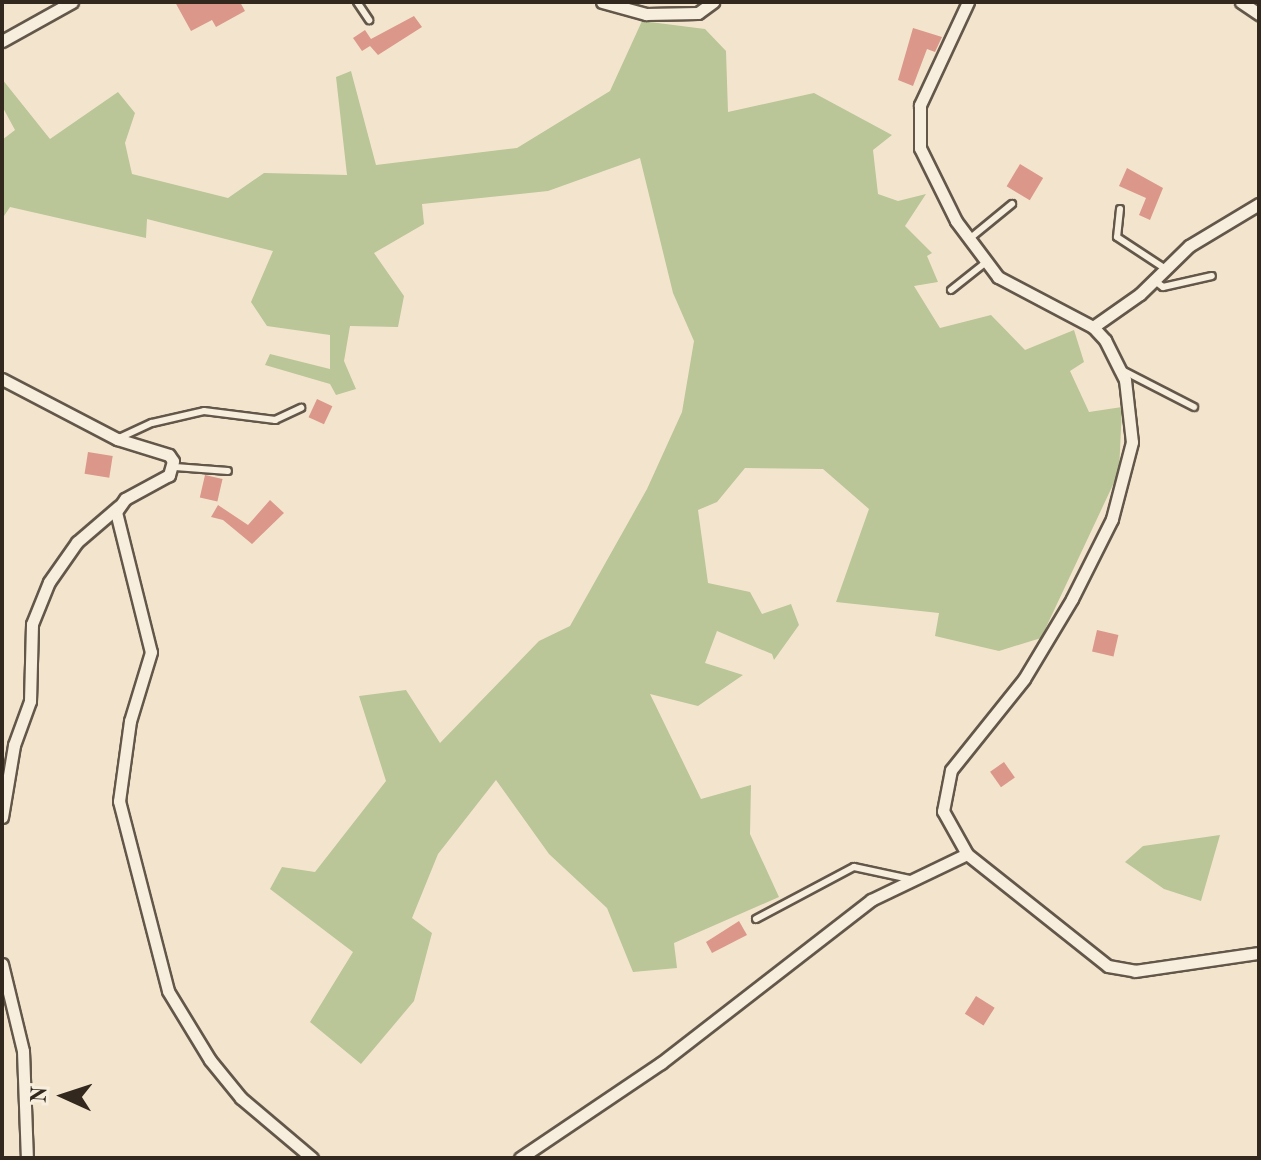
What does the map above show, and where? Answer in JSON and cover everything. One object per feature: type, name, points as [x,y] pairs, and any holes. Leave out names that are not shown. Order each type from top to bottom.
[{"type":"street","points":[[2,41],[72,2]]},
{"type":"street","points":[[602,2],[646,14],[698,13],[713,2]]},
{"type":"street","points":[[968,2],[920,105],[920,148],[968,240],[998,277],[1093,327],[1105,340],[1120,369],[1130,402],[1132,442],[1112,519],[1042,654],[951,770],[944,787],[947,823],[967,854],[1108,966],[1135,971],[1259,953]]},
{"type":"street","points":[[1241,2],[1259,14]]},
{"type":"street","points":[[1093,327],[1154,280],[1189,246],[1259,204]]},
{"type":"street","points":[[1105,340],[1109,317]]},
{"type":"street","points":[[2,379],[117,439],[169,455],[175,467],[119,506],[77,542],[49,582],[32,624],[30,701],[14,745],[2,817]]},
{"type":"street","points":[[119,506],[118,524],[151,652],[130,721],[119,801],[168,991],[210,1060],[241,1098],[312,1158]]},
{"type":"street","points":[[520,1158],[661,1063],[871,900],[967,854]]},
{"type":"street","points":[[2,964],[10,982],[23,1051],[27,1158]]},
{"type":"lane","points":[[357,2],[369,20]]},
{"type":"lane","points":[[968,240],[1012,204]]},
{"type":"lane","points":[[1120,209],[1117,237],[1164,268]]},
{"type":"lane","points":[[951,290],[985,263]]},
{"type":"lane","points":[[1154,280],[1163,287],[1212,276]]},
{"type":"lane","points":[[1120,369],[1194,407]]},
{"type":"lane","points":[[117,439],[152,423],[204,411],[275,420],[301,408]]},
{"type":"lane","points":[[175,467],[228,471]]},
{"type":"lane","points":[[756,919],[854,867],[916,881]]},
{"type":"green space","points":[[642,21],[705,29],[726,51],[728,112],[814,93],[892,135],[873,150],[878,194],[898,201],[926,194],[905,226],[932,253],[927,256],[938,282],[914,286],[940,328],[991,315],[1025,350],[1074,330],[1084,362],[1070,371],[1089,412],[1122,407],[1119,472],[1041,638],[999,651],[935,636],[939,613],[836,602],[869,509],[823,469],[745,468],[717,502],[698,510],[708,583],[750,592],[762,614],[791,604],[799,625],[774,660],[772,654],[717,631],[705,663],[743,675],[698,706],[650,694],[701,799],[751,785],[750,834],[779,897],[674,943],[677,968],[633,972],[607,908],[549,854],[496,780],[438,854],[412,918],[432,933],[414,1001],[361,1064],[310,1022],[353,952],[270,889],[282,867],[315,872],[386,781],[359,696],[406,690],[440,743],[539,641],[570,626],[647,489],[682,412],[694,341],[673,293],[640,158],[548,191],[422,204],[424,224],[374,253],[404,296],[398,327],[350,326],[344,361],[356,389],[336,395],[330,384],[265,365],[270,354],[330,369],[330,335],[267,326],[251,302],[273,251],[147,219],[146,238],[10,207],[2,219],[2,140],[15,130],[2,106],[2,79],[50,139],[118,92],[135,113],[125,143],[132,174],[228,198],[264,173],[347,175],[336,77],[351,71],[376,165],[517,148],[610,91]]},
{"type":"green space","points":[[1220,835],[1201,901],[1164,889],[1125,862],[1143,846]]},
{"type":"building","points":[[175,2],[240,2],[245,11],[216,27],[212,20],[191,31]]},
{"type":"building","points":[[414,16],[422,27],[378,55],[370,46],[362,51],[353,38],[365,30],[371,39]]},
{"type":"building","points":[[913,28],[942,37],[935,52],[927,49],[913,86],[898,80]]},
{"type":"building","points":[[1020,164],[1043,178],[1030,200],[1007,186]]},
{"type":"building","points":[[1127,168],[1163,188],[1150,220],[1139,215],[1146,198],[1119,186]]},
{"type":"building","points":[[317,399],[332,406],[324,424],[309,417]]},
{"type":"building","points":[[88,452],[113,456],[109,478],[85,474]]},
{"type":"building","points":[[205,475],[223,479],[217,501],[200,497]]},
{"type":"building","points":[[270,500],[284,513],[252,544],[223,520],[211,517],[218,505],[248,525]]},
{"type":"building","points":[[1097,630],[1118,635],[1113,656],[1092,651]]},
{"type":"building","points":[[1004,762],[1015,778],[1001,787],[990,772]]},
{"type":"building","points":[[739,921],[747,935],[712,953],[706,942]]},
{"type":"building","points":[[976,996],[995,1008],[984,1025],[965,1014]]}]
